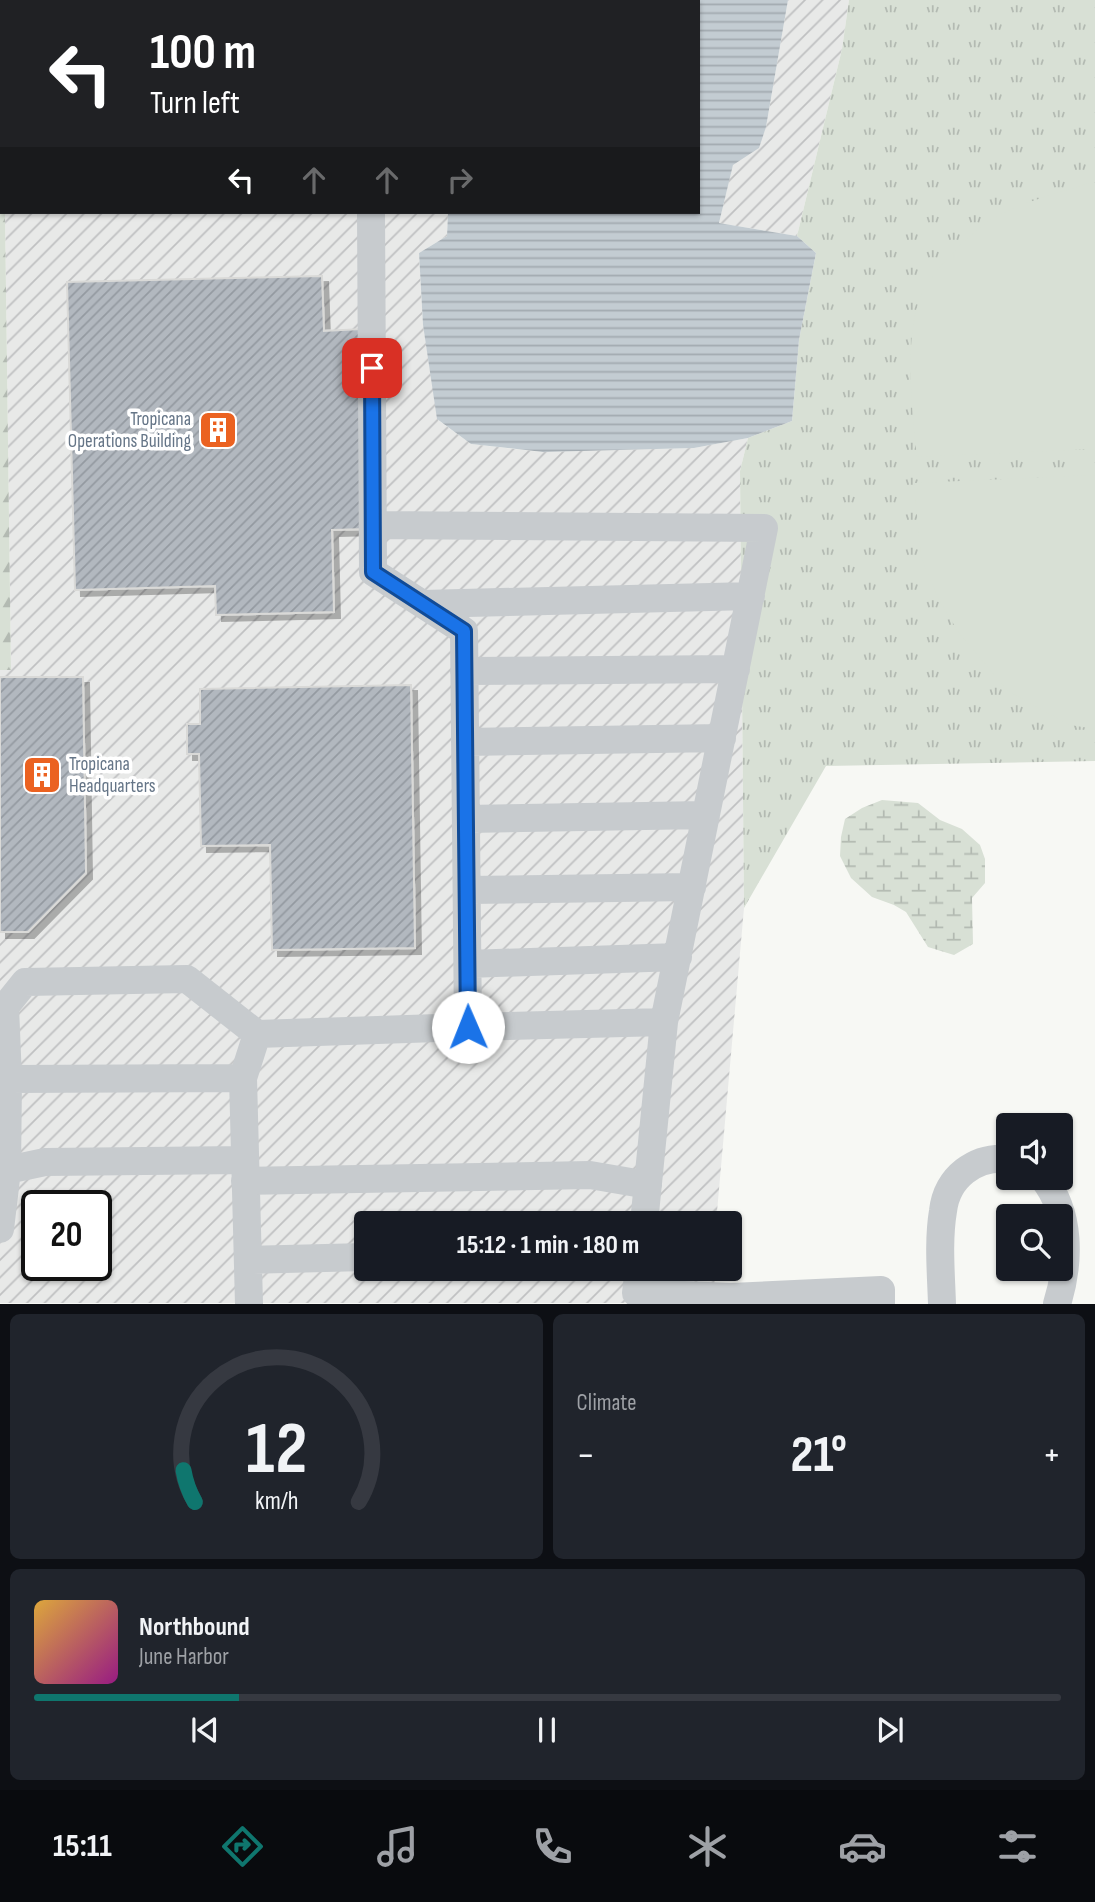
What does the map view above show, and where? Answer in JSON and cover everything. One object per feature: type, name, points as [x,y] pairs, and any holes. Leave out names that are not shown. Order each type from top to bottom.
[{"type":"street","points":[[371,214],[373,572],[464,631],[468,1027]]},
{"type":"street","points":[[373,525],[764,527],[664,1022],[645,1211]]},
{"type":"street","points":[[423,604],[751,596]]},
{"type":"street","points":[[464,671],[736,669]]},
{"type":"street","points":[[465,743],[722,738]]},
{"type":"street","points":[[466,819],[706,815]]},
{"type":"street","points":[[467,890],[692,887]]},
{"type":"street","points":[[468,964],[678,957]]},
{"type":"street","points":[[0,1229],[8,1079],[5,1007],[25,982],[187,979],[257,1034],[664,1022]]},
{"type":"street","points":[[249,1304],[243,1078],[257,1034]]},
{"type":"street","points":[[8,1079],[243,1078]]},
{"type":"street","points":[[942,1304],[943,1209],[950,1188],[970,1167],[987,1159],[996,1159]]},
{"type":"street","points":[[4,1171],[45,1162],[244,1170],[590,1175],[648,1185]]},
{"type":"street","points":[[1051,1190],[1062,1214],[1066,1249],[1064,1279],[1056,1304]]},
{"type":"street","points":[[248,1260],[354,1257]]},
{"type":"street","points":[[637,1288],[753,1300],[881,1290],[881,1304]]},
{"type":"shaded area","points":[[700,0],[788,0],[766,127],[759,148],[733,165],[719,223],[797,236],[816,253],[799,340],[792,421],[748,438],[694,448],[543,452],[471,444],[437,419],[423,325],[419,253],[447,236],[448,214],[700,214]]},
{"type":"shaded area","points":[[788,0],[849,0],[842,49],[797,236],[719,223],[733,164],[758,148],[766,127]]},
{"type":"shaded area","points":[[5,214],[448,214],[447,236],[419,253],[423,325],[438,420],[471,444],[542,452],[694,448],[748,438],[740,471],[744,908],[717,1211],[354,1211],[354,1281],[715,1281],[714,1303],[0,1303],[0,670],[11,669]]},
{"type":"green space","points":[[849,0],[1095,0],[1095,761],[826,766],[744,908],[740,471],[748,438],[792,421],[799,340],[816,253],[797,236],[842,49]]},
{"type":"green space","points":[[1095,183],[1095,449],[917,457],[912,398],[912,334],[915,315],[926,286],[965,241],[994,218],[1032,201]]},
{"type":"green space","points":[[0,214],[5,214],[11,670],[0,670]]},
{"type":"green space","points":[[1095,475],[1095,729],[1070,725],[1008,691],[959,633],[938,598],[921,557],[914,483]]},
{"type":"green space","points":[[882,800],[918,803],[940,820],[962,829],[980,845],[985,859],[985,883],[972,898],[973,944],[954,955],[928,947],[906,912],[872,897],[851,878],[840,856],[845,819]]},
{"type":"building","name":"Tropicana Operations Building","points":[[322,276],[324,331],[362,329],[368,529],[332,530],[334,612],[216,615],[215,586],[75,590],[67,282]]},
{"type":"building","name":"Tropicana Headquarters","points":[[0,677],[83,677],[86,873],[28,932],[0,932]]},
{"type":"building","points":[[411,685],[415,948],[272,950],[270,845],[201,846],[199,754],[187,754],[187,724],[200,724],[200,689]]},
{"type":"place","name":"Tropicana Operations Building","points":[[218,430]]},
{"type":"place","name":"Tropicana Headquarters","points":[[42,775]]},
{"type":"route","points":[[372,368],[373,572],[464,631],[468,1027]]}]
